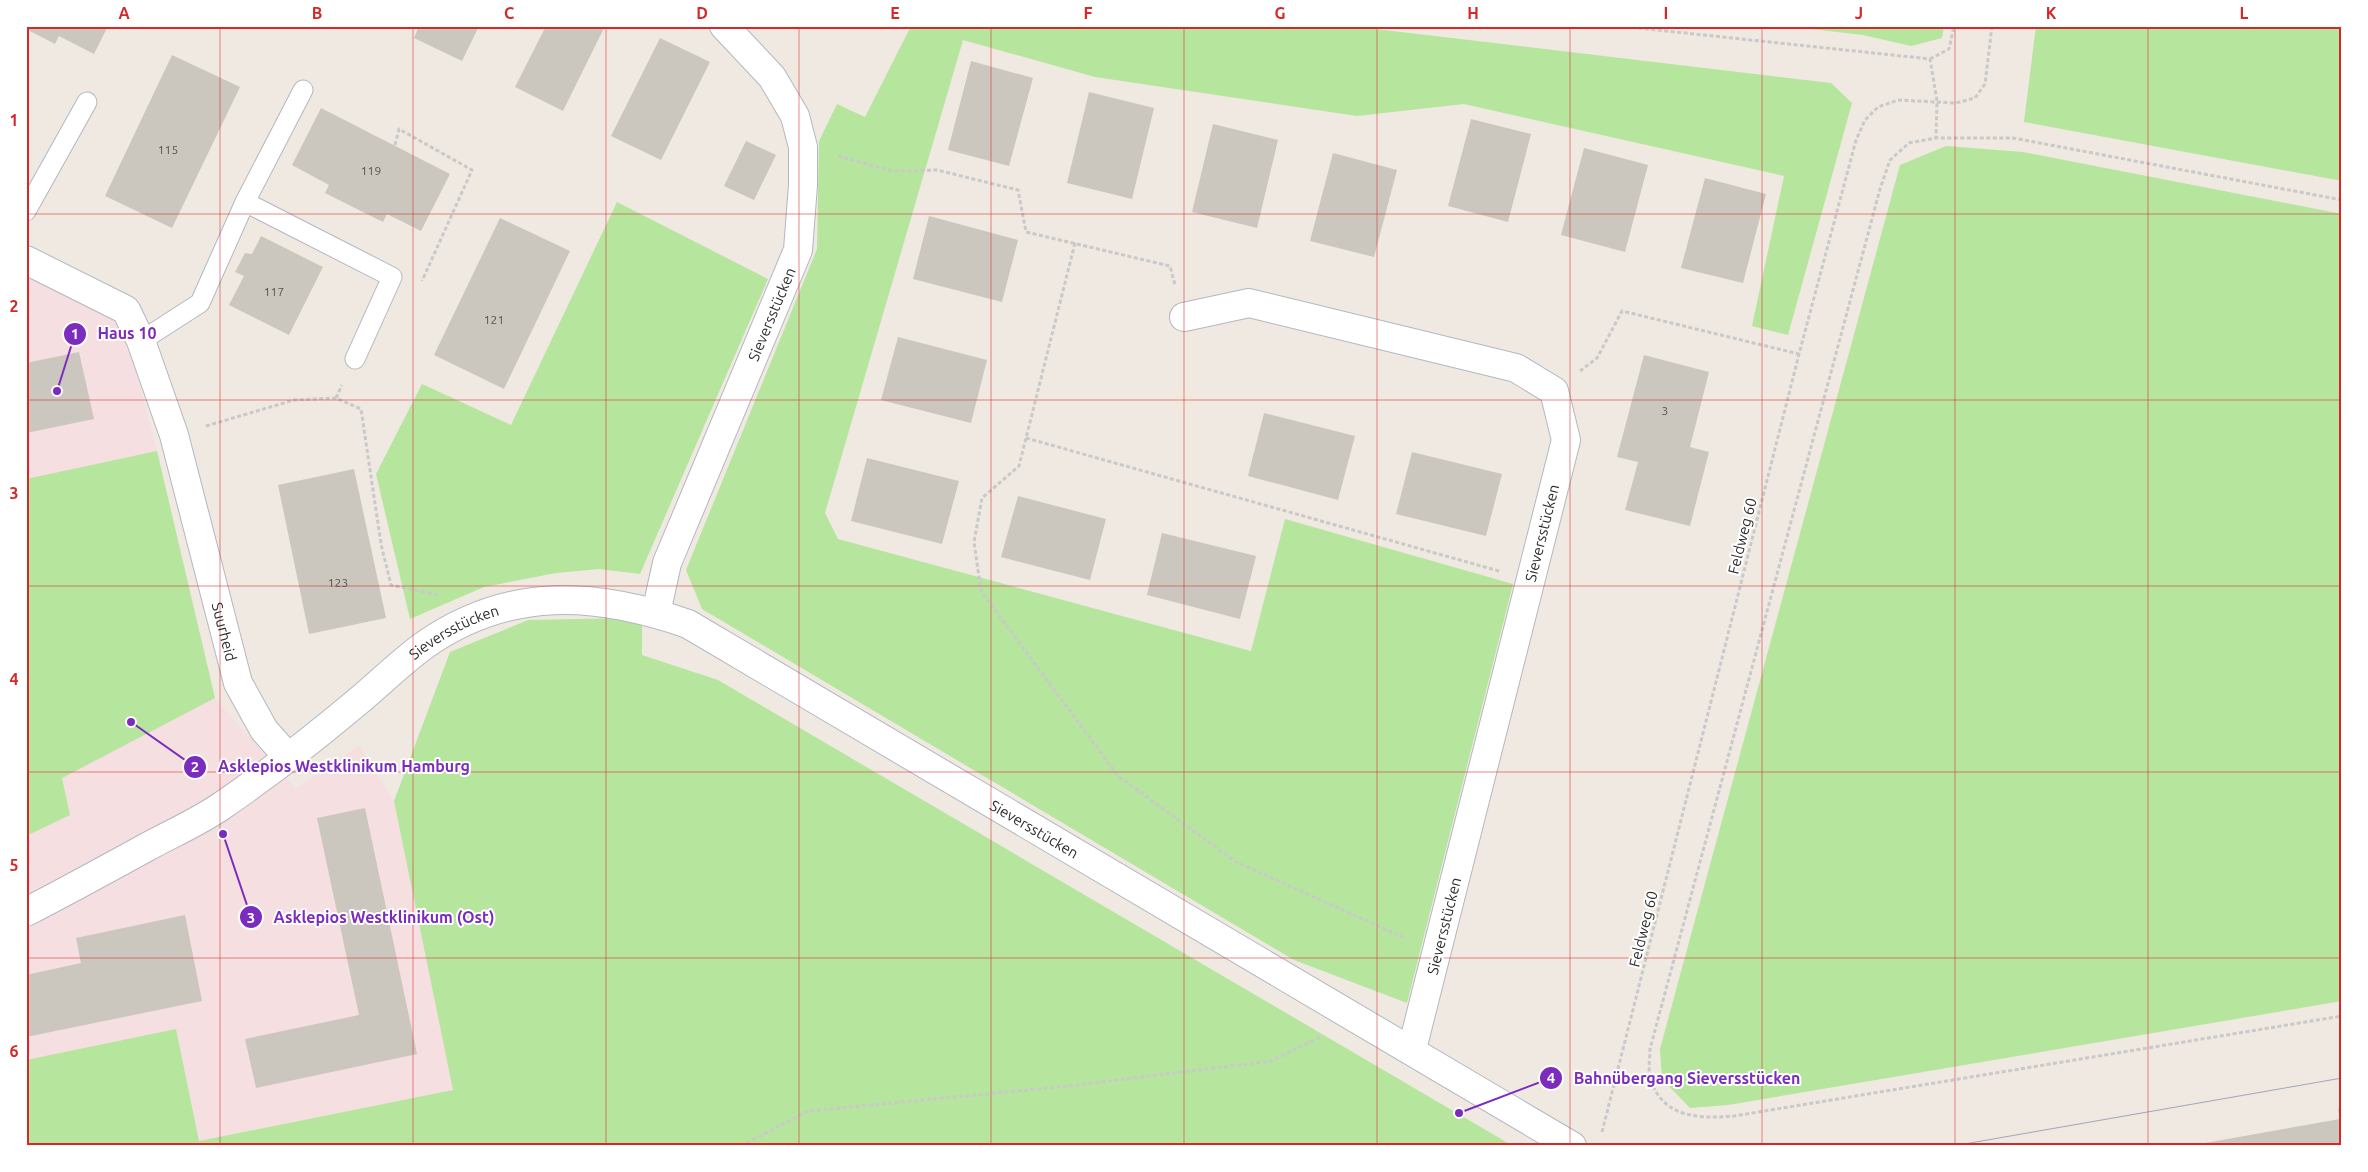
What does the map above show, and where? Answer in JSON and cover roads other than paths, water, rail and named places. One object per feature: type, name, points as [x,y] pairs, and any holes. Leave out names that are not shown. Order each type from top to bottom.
[{"type":"street","name":"Sieversstücken","points":[[656,613],[667,563],[798,250],[803,185],[803,146],[795,116],[772,77],[724,26]]},
{"type":"street","name":"Suurheid","points":[[26,260],[126,310],[141,342],[174,435],[238,683],[264,730],[288,757]]},
{"type":"street","name":"Sieversstücken","points":[[1184,317],[1249,304],[1516,368],[1554,391],[1566,440],[1412,1050]]},
{"type":"street","name":"Sieversstücken","points":[[288,757],[425,645],[470,620],[521,604],[547,601],[603,601],[656,613],[688,624],[1359,1018],[1572,1146]]},
{"type":"street","points":[[26,912],[211,813],[288,757]]},
{"type":"lane","points":[[141,342],[200,303],[245,202],[303,90]]},
{"type":"lane","points":[[26,211],[87,102]]},
{"type":"lane","points":[[245,202],[392,277],[355,359]]},
{"type":"tram line","points":[[1953,1146],[2342,1078]]},
{"type":"place","name":"Haus 10","points":[[57,391]]},
{"type":"place","name":"Asklepios Westklinikum Hamburg","points":[[131,722]]},
{"type":"place","name":"Asklepios Westklinikum (Ost)","points":[[223,834]]},
{"type":"place","name":"Bahnübergang Sieversstücken","points":[[1459,1113]]}]
